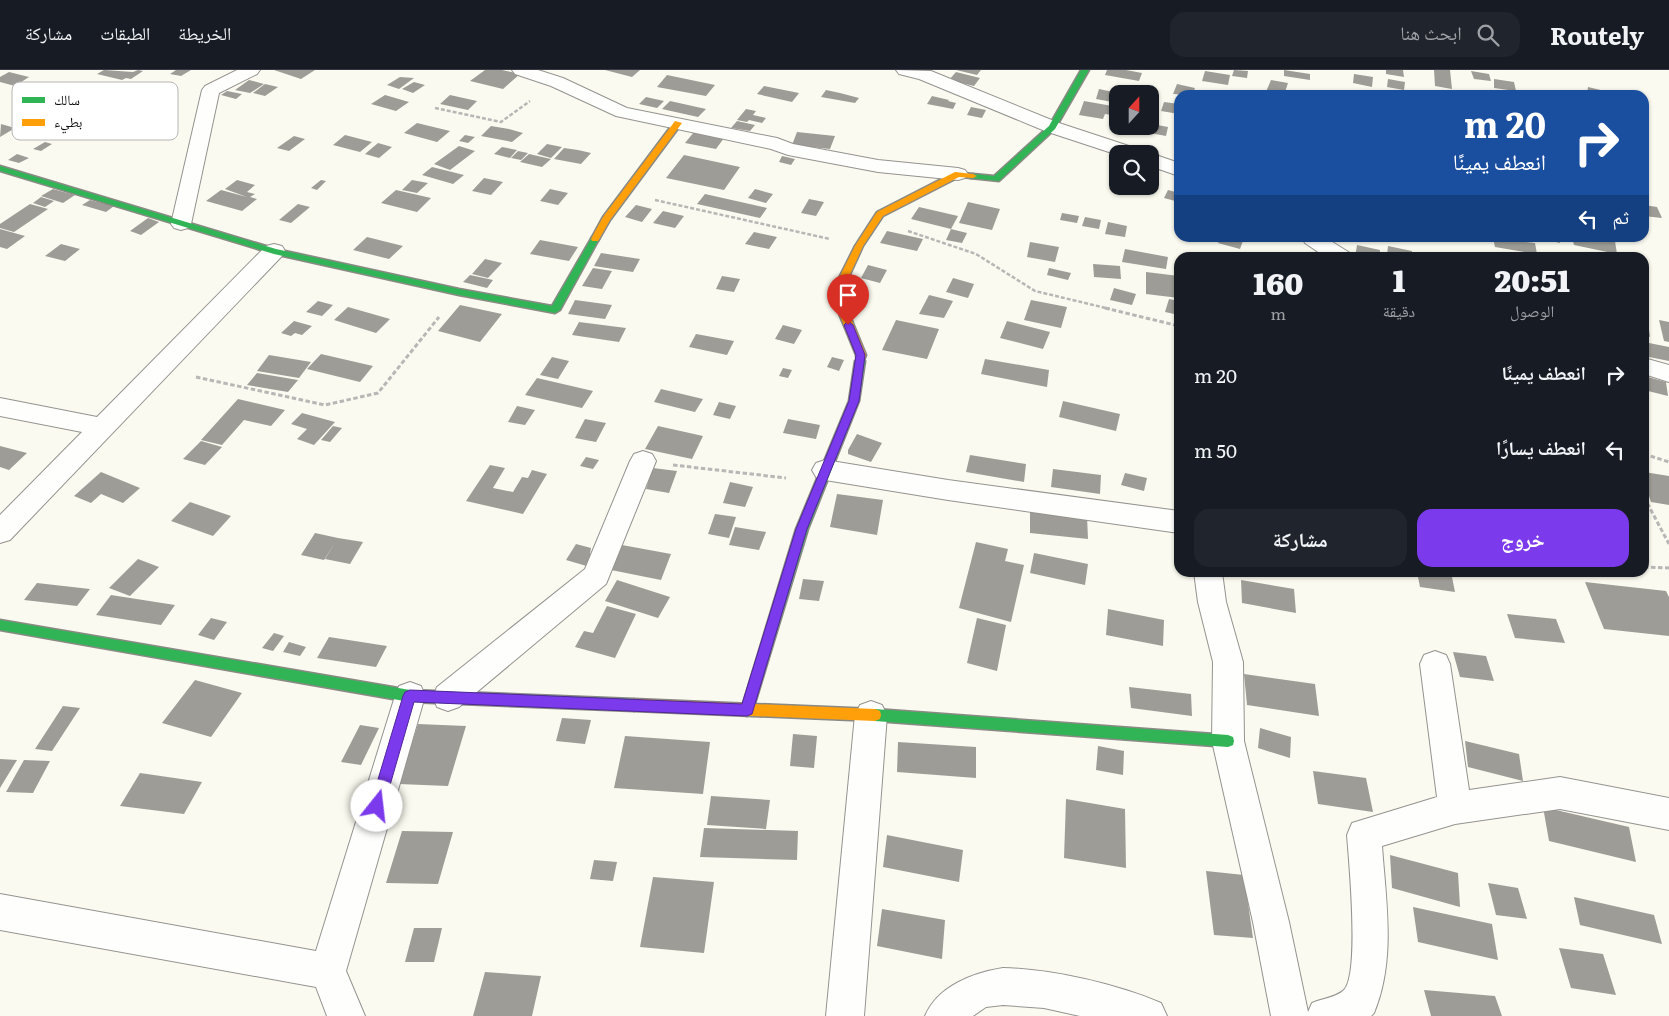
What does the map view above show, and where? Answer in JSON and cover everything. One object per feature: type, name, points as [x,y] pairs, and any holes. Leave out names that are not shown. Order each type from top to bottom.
[{"type":"street","points":[[181,224],[211,90],[251,70]]},
{"type":"street","points":[[521,70],[557,82],[622,112],[878,166],[996,179],[1052,127],[1085,70]]},
{"type":"street","points":[[904,70],[924,75],[1052,127],[1109,146]]},
{"type":"street","points":[[0,168],[274,251],[459,292],[555,310],[606,219],[678,123]]},
{"type":"street","points":[[1159,162],[1174,168]]},
{"type":"street","points":[[747,710],[802,529],[854,401],[860,355],[836,294],[859,246],[880,214],[958,174]]},
{"type":"street","points":[[1317,242],[1330,252]]},
{"type":"street","points":[[0,532],[274,251]]},
{"type":"street","points":[[1649,368],[1669,374]]},
{"type":"street","points":[[0,407],[102,427]]},
{"type":"street","points":[[448,697],[596,576],[643,461]]},
{"type":"street","points":[[825,470],[948,490],[1174,521]]},
{"type":"street","points":[[1209,577],[1212,602],[1228,662],[1228,741],[1271,922],[1290,1016]]},
{"type":"street","points":[[0,625],[410,696],[871,715],[1228,741]]},
{"type":"street","points":[[1435,664],[1455,808]]},
{"type":"street","points":[[346,1016],[328,971],[410,696]]},
{"type":"street","points":[[845,1016],[871,715]]},
{"type":"street","points":[[1325,1016],[1351,1008],[1362,1000],[1371,946],[1364,835],[1455,808],[1560,793],[1669,814]]},
{"type":"street","points":[[0,912],[328,971]]},
{"type":"street","points":[[944,1016],[962,1001],[983,989],[1014,986],[1065,994],[1148,1016]]},
{"type":"path","points":[[435,108],[501,122],[557,82]]},
{"type":"path","points":[[626,193],[859,246]]},
{"type":"path","points":[[876,220],[976,254],[1035,291],[1174,325]]},
{"type":"path","points":[[159,368],[325,405],[378,393],[459,292]]},
{"type":"path","points":[[1649,456],[1669,462]]},
{"type":"path","points":[[643,461],[789,478],[825,470]]},
{"type":"path","points":[[1649,506],[1669,544]]},
{"type":"path","points":[[1649,567],[1669,568]]},
{"type":"building","points":[[104,70],[143,71],[131,79],[126,78],[122,80],[97,74]]},
{"type":"building","points":[[176,70],[191,70],[181,76],[170,74]]},
{"type":"building","points":[[274,70],[315,70],[301,79]]},
{"type":"building","points":[[485,70],[502,70],[520,74],[503,89],[470,81]]},
{"type":"building","points":[[605,70],[640,70],[632,77]]},
{"type":"building","points":[[956,70],[981,70],[977,75]]},
{"type":"building","points":[[1107,70],[1126,70],[1142,73],[1139,81],[1105,75]]},
{"type":"building","points":[[1234,70],[1248,71],[1247,78],[1232,76]]},
{"type":"building","points":[[1284,70],[1310,74],[1310,80],[1284,76]]},
{"type":"building","points":[[1386,70],[1403,70],[1404,77],[1386,74]]},
{"type":"building","points":[[1434,70],[1450,70],[1452,89],[1435,86]]},
{"type":"building","points":[[1205,71],[1230,75],[1228,85],[1202,81]]},
{"type":"building","points":[[1471,71],[1489,74],[1491,81],[1474,79]]},
{"type":"building","points":[[9,72],[29,77],[21,82],[12,82],[12,85],[0,82],[0,77]]},
{"type":"building","points":[[956,72],[980,78],[974,86],[949,80]]},
{"type":"building","points":[[1354,74],[1373,77],[1372,87],[1353,83]]},
{"type":"building","points":[[667,75],[715,85],[706,96],[657,87]]},
{"type":"building","points":[[400,77],[414,78],[399,89],[387,85]]},
{"type":"building","points":[[1388,79],[1405,82],[1404,90],[1387,87]]},
{"type":"building","points":[[1494,79],[1514,82],[1516,90],[1509,90],[1494,88]]},
{"type":"building","points":[[249,80],[264,84],[250,93],[235,90]]},
{"type":"building","points":[[1271,80],[1288,83],[1286,90],[1267,90]]},
{"type":"building","points":[[414,82],[425,85],[413,93],[402,89]]},
{"type":"building","points":[[265,84],[278,87],[265,96],[253,93]]},
{"type":"building","points":[[1177,84],[1195,88],[1194,90],[1175,90]]},
{"type":"building","points":[[764,86],[799,93],[792,102],[757,94]]},
{"type":"building","points":[[1588,87],[1600,90],[1588,90]]},
{"type":"building","points":[[1099,89],[1109,91],[1109,101],[1096,99]]},
{"type":"building","points":[[826,90],[859,98],[855,103],[821,97]]},
{"type":"building","points":[[227,91],[242,94],[236,99],[221,95]]},
{"type":"building","points":[[385,95],[409,102],[396,111],[371,104]]},
{"type":"building","points":[[450,95],[477,101],[468,110],[440,104]]},
{"type":"building","points":[[932,96],[956,103],[953,109],[927,104]]},
{"type":"building","points":[[646,97],[664,101],[657,108],[639,104]]},
{"type":"building","points":[[670,101],[706,109],[698,117],[662,109]]},
{"type":"building","points":[[1084,101],[1109,105],[1109,115],[1105,114],[1103,119],[1079,115]]},
{"type":"building","points":[[1164,102],[1174,103],[1174,113],[1161,111]]},
{"type":"building","points":[[971,107],[986,110],[982,118],[967,115]]},
{"type":"building","points":[[746,109],[756,111],[753,115],[766,118],[762,123],[737,120]]},
{"type":"building","points":[[737,121],[755,125],[750,131],[731,128]]},
{"type":"building","points":[[417,123],[450,131],[437,142],[404,133]]},
{"type":"building","points":[[1,124],[12,127],[12,130],[0,137]]},
{"type":"building","points":[[1159,125],[1168,127],[1166,136],[1159,135]]},
{"type":"building","points":[[491,126],[523,133],[512,142],[481,136]]},
{"type":"building","points":[[694,132],[724,138],[716,149],[685,143]]},
{"type":"building","points":[[797,132],[835,136],[830,149],[792,145]]},
{"type":"building","points":[[345,135],[372,142],[360,152],[333,145]]},
{"type":"building","points":[[465,135],[475,137],[468,143],[459,141]]},
{"type":"building","points":[[294,136],[305,139],[289,151],[277,148]]},
{"type":"building","points":[[45,142],[52,144],[41,151],[33,149]]},
{"type":"building","points":[[378,143],[392,147],[379,158],[365,154]]},
{"type":"building","points":[[547,144],[562,147],[551,158],[537,154]]},
{"type":"building","points":[[459,146],[475,151],[450,170],[434,164]]},
{"type":"building","points":[[502,147],[517,150],[510,158],[494,154]]},
{"type":"building","points":[[564,148],[591,153],[581,164],[554,159]]},
{"type":"building","points":[[518,151],[528,153],[521,160],[511,158]]},
{"type":"building","points":[[17,154],[29,158],[19,163],[8,160]]},
{"type":"building","points":[[529,154],[551,159],[542,167],[520,162]]},
{"type":"building","points":[[684,155],[740,167],[724,190],[666,178]]},
{"type":"building","points":[[782,156],[795,159],[791,165],[779,162]]},
{"type":"building","points":[[432,167],[464,175],[453,184],[422,175]]},
{"type":"building","points":[[484,178],[503,182],[491,195],[472,191]]},
{"type":"building","points":[[237,180],[255,185],[247,192],[255,194],[250,197],[257,199],[242,211],[206,201],[221,190],[247,197],[225,189]]},
{"type":"building","points":[[321,180],[326,181],[317,190],[311,188]]},
{"type":"building","points":[[412,180],[428,183],[417,193],[402,190]]},
{"type":"building","points":[[53,189],[75,195],[63,203],[41,196]]},
{"type":"building","points":[[550,189],[568,193],[558,205],[540,201]]},
{"type":"building","points":[[755,189],[773,194],[766,203],[748,198]]},
{"type":"building","points":[[396,190],[431,198],[417,212],[381,203]]},
{"type":"building","points":[[1168,190],[1174,192],[1174,201],[1164,198]]},
{"type":"building","points":[[705,194],[767,208],[760,218],[697,204]]},
{"type":"building","points":[[41,197],[54,201],[45,207],[33,203]]},
{"type":"building","points":[[809,199],[824,202],[816,216],[801,213]]},
{"type":"building","points":[[90,200],[114,206],[106,212],[82,205]]},
{"type":"building","points":[[968,202],[1000,209],[992,230],[959,223]]},
{"type":"building","points":[[30,204],[48,209],[14,232],[0,228],[0,224]]},
{"type":"building","points":[[298,204],[310,207],[291,223],[279,220]]},
{"type":"building","points":[[636,205],[652,209],[642,222],[625,217]]},
{"type":"building","points":[[1649,206],[1657,207],[1662,218],[1649,217]]},
{"type":"building","points":[[919,207],[958,216],[951,229],[911,219]]},
{"type":"building","points":[[663,211],[684,216],[675,228],[653,223]]},
{"type":"building","points":[[1062,213],[1079,216],[1077,223],[1060,220]]},
{"type":"building","points":[[1085,217],[1101,220],[1099,229],[1082,226]]},
{"type":"building","points":[[148,218],[159,222],[141,235],[130,231]]},
{"type":"building","points":[[1108,222],[1127,226],[1125,237],[1105,234]]},
{"type":"building","points":[[0,229],[25,236],[7,249],[0,247]]},
{"type":"building","points":[[951,229],[967,233],[962,243],[946,240]]},
{"type":"building","points":[[887,231],[923,239],[917,251],[880,243]]},
{"type":"building","points":[[754,232],[777,237],[769,249],[745,244]]},
{"type":"building","points":[[367,237],[403,246],[389,259],[353,250]]},
{"type":"building","points":[[540,240],[578,247],[569,261],[530,254]]},
{"type":"building","points":[[1030,242],[1059,247],[1055,262],[1027,257]]},
{"type":"building","points":[[1218,242],[1243,242],[1240,249]]},
{"type":"building","points":[[1494,242],[1535,243],[1537,252],[1525,252],[1495,247]]},
{"type":"building","points":[[1573,242],[1615,242],[1617,252],[1607,252],[1574,245]]},
{"type":"building","points":[[61,244],[80,249],[65,261],[45,256]]},
{"type":"building","points":[[1357,245],[1380,250],[1380,252],[1356,252]]},
{"type":"building","points":[[1388,246],[1412,251],[1412,252],[1387,252]]},
{"type":"building","points":[[1125,249],[1168,257],[1166,269],[1122,262]]},
{"type":"building","points":[[601,253],[640,259],[633,272],[594,266]]},
{"type":"building","points":[[485,259],[502,263],[488,278],[472,274]]},
{"type":"building","points":[[1093,264],[1120,266],[1121,279],[1094,277]]},
{"type":"building","points":[[868,265],[887,270],[880,283],[861,278]]},
{"type":"building","points":[[593,268],[612,271],[602,289],[582,286]]},
{"type":"building","points":[[1049,268],[1071,273],[1068,280],[1047,275]]},
{"type":"building","points":[[1146,272],[1174,275],[1174,297],[1146,294]]},
{"type":"building","points":[[470,275],[493,280],[487,288],[463,282]]},
{"type":"building","points":[[722,276],[740,279],[734,292],[716,289]]},
{"type":"building","points":[[953,278],[974,284],[968,298],[946,292]]},
{"type":"building","points":[[1114,288],[1136,294],[1132,305],[1110,300]]},
{"type":"building","points":[[929,295],[953,301],[944,318],[919,314]]},
{"type":"building","points":[[1169,299],[1174,300],[1174,314],[1165,312]]},
{"type":"building","points":[[575,300],[612,305],[605,319],[568,314]]},
{"type":"building","points":[[1031,300],[1067,307],[1061,328],[1024,320]]},
{"type":"building","points":[[318,301],[333,305],[322,316],[306,312]]},
{"type":"building","points":[[460,305],[502,314],[480,342],[438,331]]},
{"type":"building","points":[[348,307],[390,319],[376,333],[334,320]]},
{"type":"building","points":[[896,320],[939,329],[927,359],[882,350]]},
{"type":"building","points":[[1659,320],[1669,322],[1669,342],[1664,341]]},
{"type":"building","points":[[294,321],[312,326],[302,335],[295,333],[291,336],[281,333]]},
{"type":"building","points":[[1007,321],[1050,332],[1043,349],[1000,338]]},
{"type":"building","points":[[579,322],[626,328],[619,342],[572,335]]},
{"type":"building","points":[[783,325],[802,330],[794,344],[775,339]]},
{"type":"building","points":[[696,334],[734,341],[727,355],[689,347]]},
{"type":"building","points":[[1649,343],[1669,347],[1669,361],[1649,357]]},
{"type":"building","points":[[321,354],[373,366],[360,382],[307,369]]},
{"type":"building","points":[[269,355],[311,362],[299,378],[257,371]]},
{"type":"building","points":[[552,357],[569,361],[558,379],[540,375]]},
{"type":"building","points":[[832,357],[844,360],[839,371],[827,367]]},
{"type":"building","points":[[985,359],[1049,370],[1047,387],[981,374]]},
{"type":"building","points":[[783,368],[792,370],[788,378],[779,376]]},
{"type":"building","points":[[257,373],[298,380],[288,392],[247,385]]},
{"type":"building","points":[[1649,377],[1666,382],[1668,396],[1649,391]]},
{"type":"building","points":[[537,378],[593,391],[582,408],[525,395]]},
{"type":"building","points":[[661,389],[703,399],[695,412],[654,402]]},
{"type":"building","points":[[238,399],[285,410],[271,426],[244,420],[222,445],[201,440]]},
{"type":"building","points":[[1063,401],[1120,414],[1116,431],[1059,417]]},
{"type":"building","points":[[719,402],[736,406],[730,419],[713,415]]},
{"type":"building","points":[[517,406],[535,410],[525,425],[508,422]]},
{"type":"building","points":[[302,413],[335,422],[314,445],[297,439],[307,429],[291,424]]},
{"type":"building","points":[[585,419],[606,423],[596,442],[575,438]]},
{"type":"building","points":[[788,419],[820,425],[816,439],[783,433]]},
{"type":"building","points":[[333,426],[342,428],[330,442],[321,440]]},
{"type":"building","points":[[658,426],[703,436],[692,459],[645,449]]},
{"type":"building","points":[[857,434],[882,443],[871,462],[848,454],[848,450]]},
{"type":"building","points":[[201,441],[222,447],[205,465],[183,459]]},
{"type":"building","points":[[0,446],[27,453],[9,470],[0,467]]},
{"type":"building","points":[[970,455],[1026,464],[1024,482],[966,472]]},
{"type":"building","points":[[586,457],[599,460],[593,469],[580,466]]},
{"type":"building","points":[[490,465],[505,468],[493,488],[513,492],[522,477],[528,478],[532,470],[547,474],[523,514],[466,501]]},
{"type":"building","points":[[653,468],[677,471],[669,493],[646,489]]},
{"type":"building","points":[[1053,469],[1101,475],[1100,494],[1051,487]]},
{"type":"building","points":[[101,472],[140,488],[123,503],[101,494],[91,503],[74,496]]},
{"type":"building","points":[[1125,473],[1147,478],[1144,491],[1121,485]]},
{"type":"building","points":[[1649,473],[1669,476],[1669,505],[1651,502],[1649,496]]},
{"type":"building","points":[[730,482],[753,487],[745,507],[723,503]]},
{"type":"building","points":[[837,494],[883,500],[877,535],[830,527]]},
{"type":"building","points":[[190,502],[231,516],[213,536],[171,521]]},
{"type":"building","points":[[1030,510],[1087,516],[1088,539],[1030,533]]},
{"type":"building","points":[[715,514],[736,517],[729,538],[708,534]]},
{"type":"building","points":[[735,527],[766,532],[759,550],[729,545]]},
{"type":"building","points":[[315,533],[363,542],[350,564],[325,559],[336,541],[324,560],[301,555]]},
{"type":"building","points":[[976,542],[1008,549],[1005,561],[1024,565],[1011,622],[959,608]]},
{"type":"building","points":[[576,544],[591,548],[590,554],[598,556],[590,567],[566,560]]},
{"type":"building","points":[[622,545],[671,554],[661,580],[611,570]]},
{"type":"building","points":[[1034,553],[1088,564],[1085,585],[1030,573]]},
{"type":"building","points":[[138,559],[159,567],[130,596],[109,588]]},
{"type":"building","points":[[1418,577],[1452,577],[1455,592],[1420,587]]},
{"type":"building","points":[[803,579],[824,581],[819,601],[799,599]]},
{"type":"building","points":[[617,580],[670,597],[658,618],[605,601]]},
{"type":"building","points":[[1241,580],[1294,589],[1296,613],[1242,603]]},
{"type":"building","points":[[1585,582],[1666,591],[1669,597],[1669,636],[1604,629]]},
{"type":"building","points":[[37,583],[90,589],[77,606],[24,600]]},
{"type":"building","points":[[111,595],[175,605],[161,625],[96,615]]},
{"type":"building","points":[[607,606],[636,614],[615,658],[575,647],[584,631],[593,633]]},
{"type":"building","points":[[1108,609],[1164,620],[1163,646],[1106,635]]},
{"type":"building","points":[[1507,614],[1556,619],[1565,643],[1515,638]]},
{"type":"building","points":[[211,618],[227,622],[214,640],[198,635]]},
{"type":"building","points":[[977,618],[1006,625],[997,671],[967,663]]},
{"type":"building","points":[[274,633],[284,636],[273,651],[262,648]]},
{"type":"building","points":[[329,637],[387,646],[376,667],[317,658]]},
{"type":"building","points":[[289,642],[306,647],[300,656],[283,652]]},
{"type":"building","points":[[1453,652],[1486,656],[1494,681],[1460,677]]},
{"type":"building","points":[[1244,674],[1315,684],[1319,716],[1247,705]]},
{"type":"building","points":[[195,680],[242,693],[211,737],[162,723]]},
{"type":"building","points":[[1129,687],[1191,694],[1192,716],[1131,708]]},
{"type":"building","points":[[63,706],[80,708],[52,751],[35,749]]},
{"type":"building","points":[[562,718],[591,720],[585,744],[556,741]]},
{"type":"building","points":[[418,724],[466,726],[448,786],[399,784]]},
{"type":"building","points":[[360,725],[379,728],[361,765],[341,762]]},
{"type":"building","points":[[1260,728],[1291,737],[1290,758],[1258,748]]},
{"type":"building","points":[[793,734],[817,736],[814,768],[790,766]]},
{"type":"building","points":[[625,736],[710,742],[703,794],[614,788]]},
{"type":"building","points":[[1465,741],[1519,754],[1523,781],[1468,767]]},
{"type":"building","points":[[898,742],[976,747],[976,778],[897,772]]},
{"type":"building","points":[[1098,746],[1124,751],[1123,775],[1096,770]]},
{"type":"building","points":[[0,759],[17,760],[0,788]]},
{"type":"building","points":[[24,760],[50,761],[33,793],[6,792]]},
{"type":"building","points":[[1313,771],[1366,778],[1373,812],[1318,804]]},
{"type":"building","points":[[140,773],[202,782],[184,814],[120,806]]},
{"type":"building","points":[[711,796],[770,800],[766,829],[707,825]]},
{"type":"building","points":[[1066,799],[1125,809],[1126,868],[1064,858]]},
{"type":"building","points":[[1543,807],[1629,827],[1636,862],[1549,841]]},
{"type":"building","points":[[704,828],[798,831],[797,860],[700,857]]},
{"type":"building","points":[[402,831],[453,832],[438,884],[386,883]]},
{"type":"building","points":[[887,835],[963,850],[959,882],[883,867]]},
{"type":"building","points":[[1390,855],[1458,873],[1460,907],[1392,888]]},
{"type":"building","points":[[594,860],[617,862],[613,881],[590,879]]},
{"type":"building","points":[[1206,871],[1244,875],[1253,938],[1214,935]]},
{"type":"building","points":[[653,877],[714,882],[704,953],[640,947]]},
{"type":"building","points":[[1488,883],[1518,888],[1527,919],[1496,915]]},
{"type":"building","points":[[1574,897],[1654,915],[1662,944],[1580,925]]},
{"type":"building","points":[[1413,907],[1492,924],[1498,960],[1418,942]]},
{"type":"building","points":[[882,909],[945,920],[942,959],[877,946]]},
{"type":"building","points":[[414,928],[442,928],[434,962],[405,962]]},
{"type":"building","points":[[1559,948],[1603,954],[1616,995],[1571,988]]},
{"type":"building","points":[[485,972],[541,976],[532,1016],[473,1016]]},
{"type":"building","points":[[1424,990],[1495,996],[1502,1016],[1431,1016]]},
{"type":"traffic: fast","points":[[973,176],[996,179],[1052,127],[1085,70]]},
{"type":"traffic: fast","points":[[0,168],[274,251],[459,292],[555,310],[595,239]]},
{"type":"traffic: fast","points":[[747,710],[802,529],[854,401],[860,361]]},
{"type":"traffic: fast","points":[[0,625],[410,696],[634,705]]},
{"type":"traffic: fast","points":[[875,715],[1228,741]]},
{"type":"traffic: slow","points":[[595,239],[606,219],[678,123]]},
{"type":"traffic: slow","points":[[860,361],[861,355],[836,294],[859,246],[880,214],[958,174],[973,176]]},
{"type":"traffic: slow","points":[[634,705],[875,715]]},
{"type":"route","points":[[377,806],[410,696],[747,710],[802,529],[854,401],[860,355],[848,325]]}]
